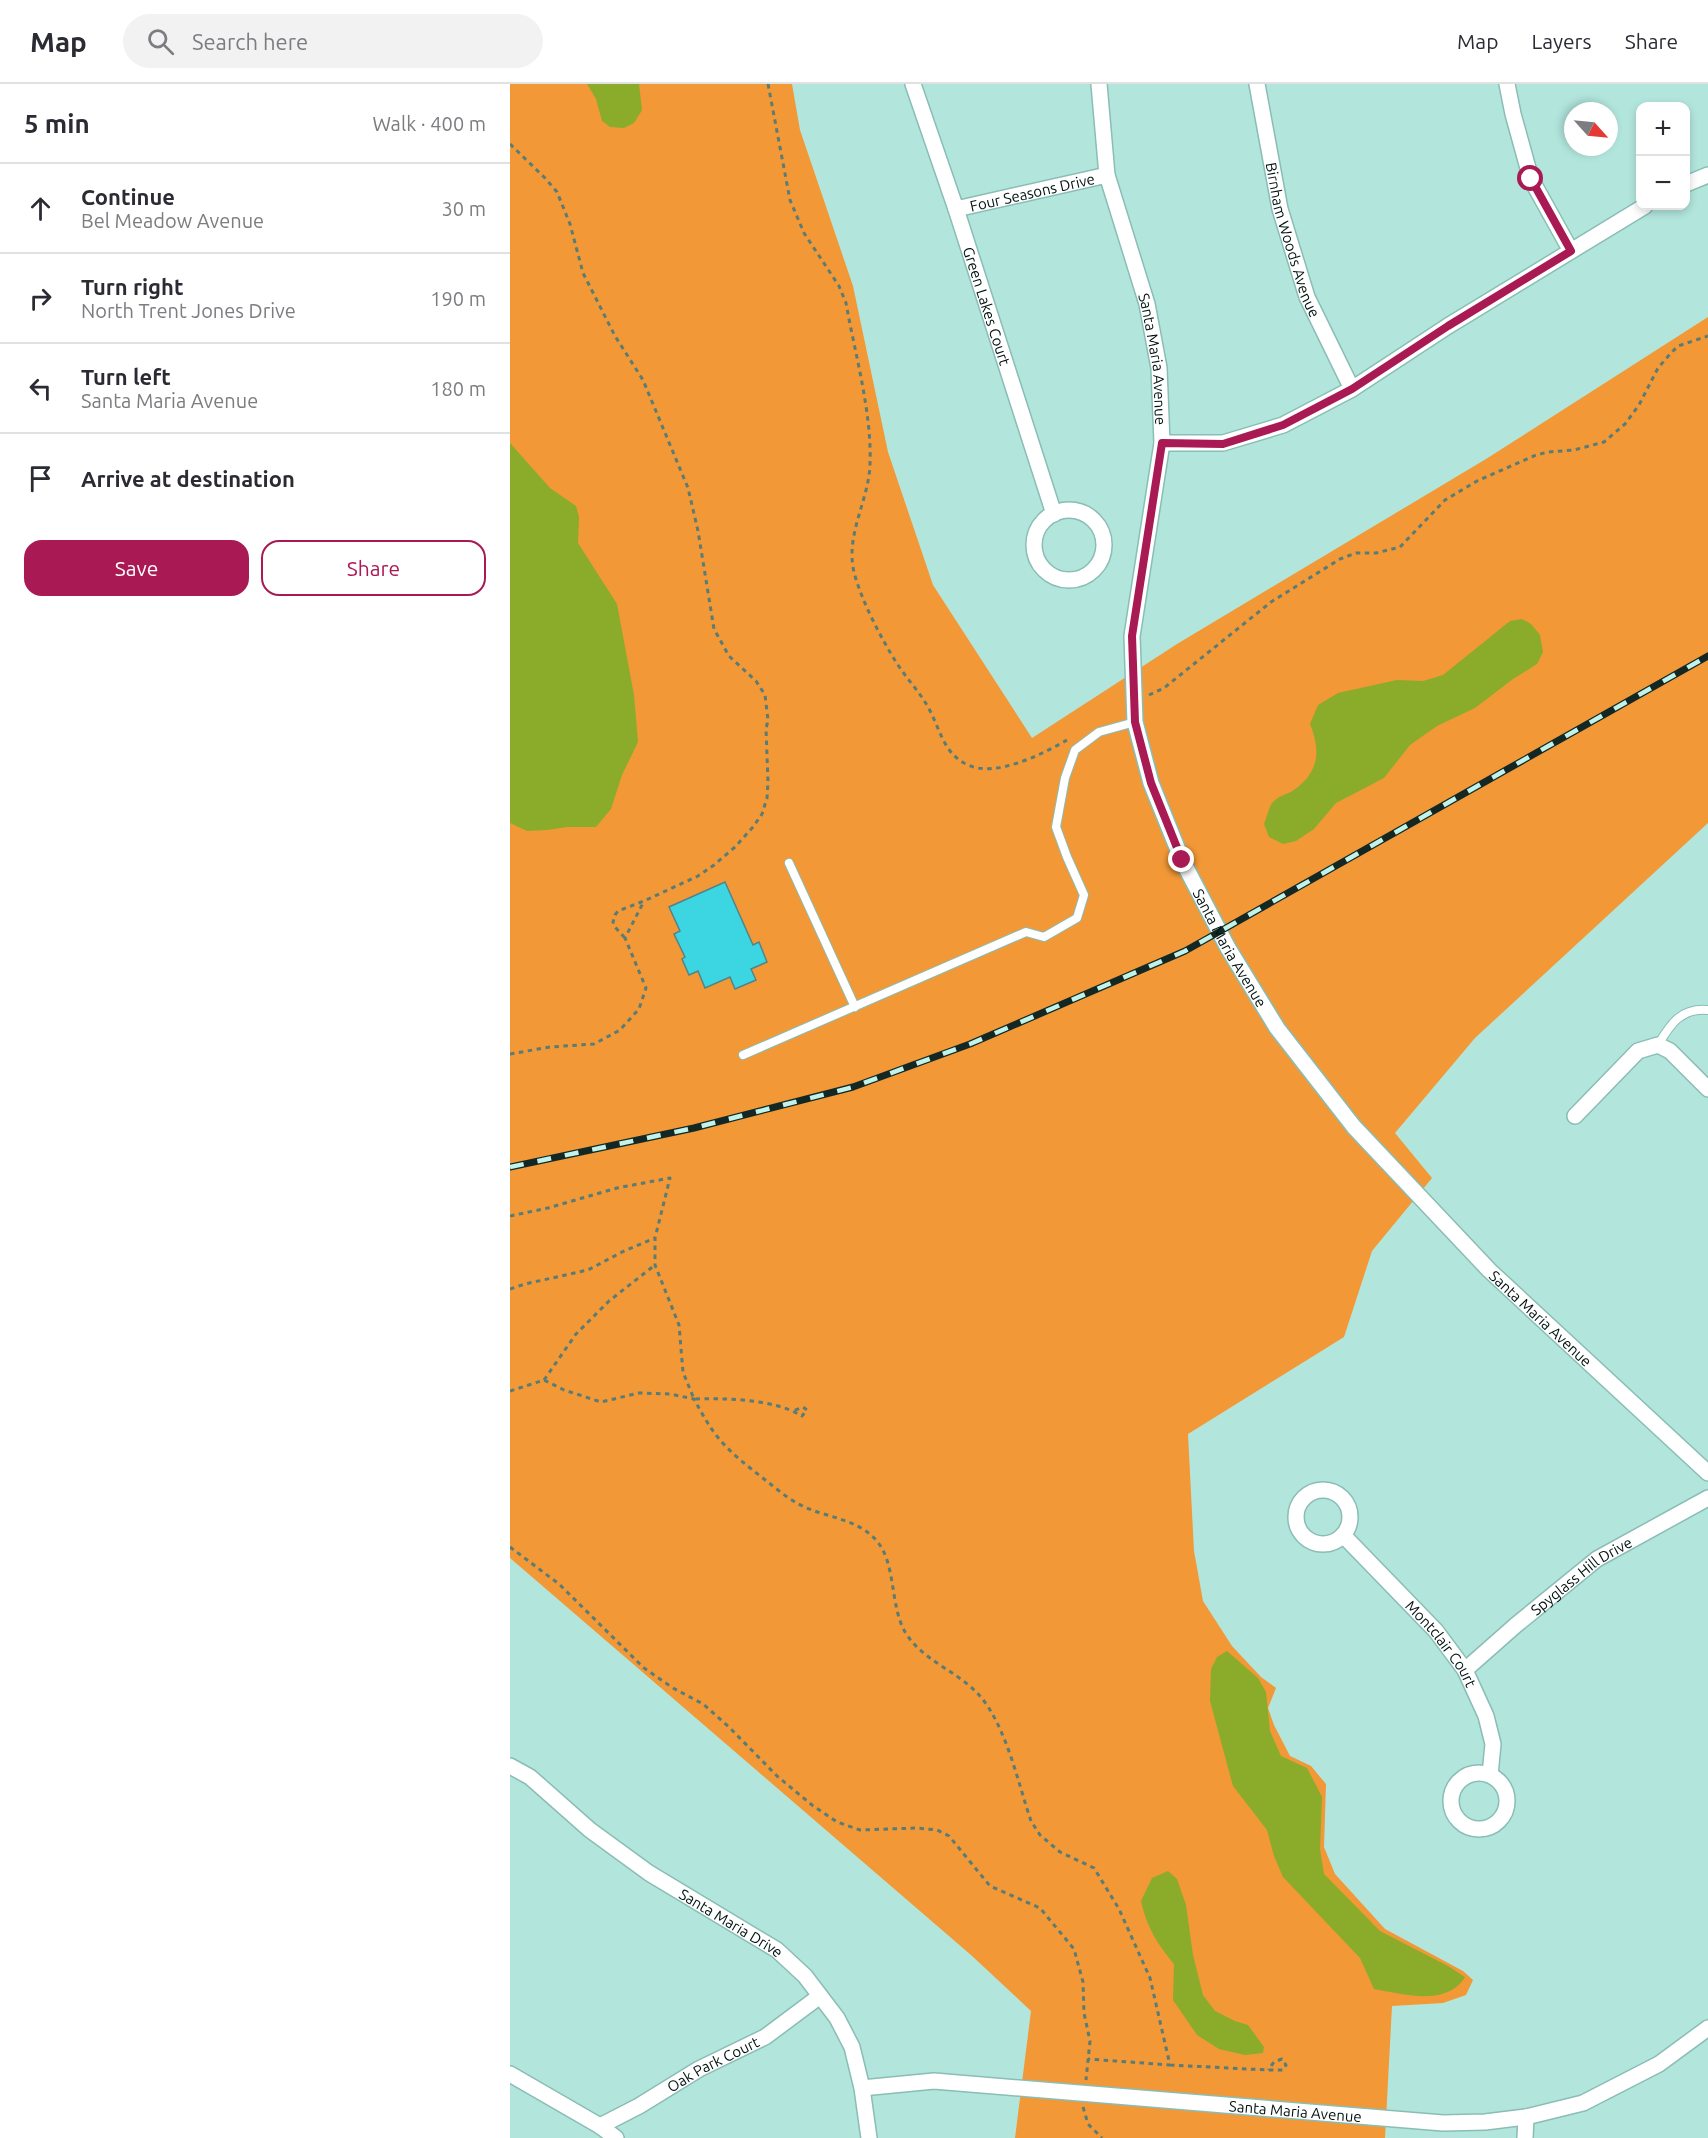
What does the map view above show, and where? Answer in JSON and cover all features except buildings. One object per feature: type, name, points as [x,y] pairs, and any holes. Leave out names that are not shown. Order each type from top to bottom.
[{"type":"street","name":"Santa Maria Avenue","points":[[1099,84],[1107,175],[1147,304],[1159,368],[1162,443],[1132,636],[1135,722],[1151,783],[1182,860],[1228,948],[1277,1028],[1354,1127],[1489,1270],[1708,1473]]},
{"type":"street","name":"Birnham Woods Avenue","points":[[1257,84],[1280,209],[1293,253],[1307,297],[1352,389]]},
{"type":"street","points":[[1507,84],[1512,114],[1531,179],[1571,251]]},
{"type":"street","name":"Green Lakes Court","points":[[917,89],[1054,514]]},
{"type":"street","name":"Four Seasons Drive","points":[[956,209],[1107,175]]},
{"type":"street","points":[[1690,182],[1708,175]]},
{"type":"street","points":[[1162,443],[1223,444],[1283,425],[1352,389],[1448,326],[1638,210]]},
{"type":"street","points":[[1065,510],[1077,510],[1096,522],[1102,532],[1103,556],[1089,574],[1078,579],[1056,578],[1046,572],[1039,563],[1035,552],[1038,530],[1044,520],[1054,514],[1065,510]]},
{"type":"street","points":[[1575,1116],[1638,1051],[1658,1045],[1670,1051],[1707,1086]]},
{"type":"street","name":"Spyglass Hill Drive","points":[[1466,1670],[1516,1625],[1597,1559],[1708,1498]]},
{"type":"street","name":"Montclair Court","points":[[1343,1536],[1436,1631],[1466,1670],[1486,1716],[1493,1744],[1490,1775]]},
{"type":"street","name":"Santa Maria Drive","points":[[510,1766],[530,1777],[590,1830],[649,1873],[777,1950],[805,1976],[837,2018],[852,2047],[862,2088],[869,2138]]},
{"type":"street","name":"Oak Park Court","points":[[600,2126],[639,2106],[699,2069],[765,2037],[820,1996]]},
{"type":"street","name":"Santa Maria Avenue","points":[[862,2088],[934,2080],[1443,2123],[1485,2122],[1526,2117],[1582,2103],[1659,2064],[1708,2028]]},
{"type":"street","points":[[510,2074],[600,2126],[616,2138]]},
{"type":"street","points":[[1525,2138],[1526,2117]]},
{"type":"lane","points":[[743,1055],[1026,932],[1044,937],[1077,918],[1084,895],[1056,827],[1065,778],[1075,750],[1100,732],[1135,722]]},
{"type":"lane","points":[[789,863],[855,1007]]},
{"type":"lane","points":[[1658,1045],[1670,1025],[1689,1010],[1708,1010]]},
{"type":"path","points":[[768,84],[790,200],[804,233],[839,286],[846,303],[871,439],[870,469],[852,548],[854,572],[872,617],[897,663],[928,706],[950,753],[968,766],[981,768],[1018,763],[1045,752],[1076,735]]},
{"type":"path","points":[[510,144],[556,192],[570,224],[583,273],[615,336],[643,380],[688,488],[698,531],[714,629],[729,656],[756,681],[765,694],[768,720],[766,729],[767,798],[762,814],[753,827],[714,866],[698,876],[618,911],[615,915],[614,926],[625,938],[646,988],[639,1009],[620,1030],[594,1044],[550,1047],[510,1054]]},
{"type":"path","points":[[1135,702],[1164,688],[1271,603],[1340,559],[1356,553],[1376,553],[1400,547],[1445,500],[1477,482],[1536,455],[1574,450],[1604,442],[1632,415],[1658,368],[1671,353],[1678,346],[1708,336]]},
{"type":"path","points":[[625,938],[644,901]]},
{"type":"path","points":[[510,1216],[548,1208],[617,1188],[670,1178],[655,1238],[655,1265],[679,1325],[683,1372],[694,1399],[712,1431],[735,1457],[795,1502],[820,1513],[853,1522],[876,1540],[884,1553],[890,1572],[896,1606],[904,1630],[913,1644],[979,1695],[999,1725],[1031,1821],[1040,1835],[1060,1852],[1094,1868],[1119,1909],[1150,1978],[1170,2065]]},
{"type":"path","points":[[510,1289],[588,1270],[655,1238]]},
{"type":"path","points":[[510,1391],[544,1380],[576,1334],[609,1301],[655,1265]]},
{"type":"path","points":[[544,1380],[564,1390],[601,1402],[639,1393],[670,1394],[694,1399],[735,1398],[793,1411]]},
{"type":"path","points":[[510,1547],[559,1584],[644,1668],[673,1688],[703,1704],[777,1776],[812,1805],[837,1821],[860,1830],[917,1828],[937,1830],[949,1836],[990,1886],[1040,1908],[1074,1949],[1083,1982],[1084,2013],[1090,2042],[1083,2108],[1088,2124],[1101,2138]]},
{"type":"path","points":[[1088,2059],[1268,2070],[1283,2070],[1286,2065],[1282,2059],[1274,2062],[1268,2070]]},
{"type":"shaded area","points":[[510,84],[792,84],[800,130],[853,286],[888,452],[933,585],[1032,738],[1177,644],[1486,459],[1708,317],[1708,823],[1475,1038],[1395,1133],[1432,1178],[1372,1251],[1344,1337],[1188,1434],[1194,1551],[1203,1601],[1232,1646],[1261,1677],[1276,1688],[1268,1708],[1290,1756],[1311,1766],[1326,1784],[1324,1847],[1335,1874],[1385,1929],[1463,1971],[1473,1980],[1466,1995],[1443,2003],[1392,2006],[1385,2138],[1015,2138],[1031,2011],[971,1955],[510,1558]]},
{"type":"shaded area","points":[[587,84],[639,84],[642,110],[634,123],[624,128],[610,127],[602,121],[596,99]]},
{"type":"shaded area","points":[[510,443],[550,488],[576,506],[579,517],[578,543],[617,604],[634,695],[638,742],[622,775],[611,809],[596,827],[527,831],[510,823]]},
{"type":"shaded area","points":[[1522,619],[1531,624],[1540,635],[1543,652],[1537,664],[1475,708],[1437,726],[1410,745],[1384,778],[1336,803],[1314,829],[1296,841],[1283,844],[1269,837],[1264,824],[1272,804],[1278,798],[1294,790],[1309,776],[1316,760],[1316,743],[1310,724],[1318,705],[1338,693],[1397,680],[1423,681],[1443,675],[1510,621]]},
{"type":"shaded area","points":[[1227,1651],[1258,1678],[1266,1692],[1270,1731],[1281,1756],[1307,1768],[1322,1797],[1320,1849],[1324,1874],[1380,1931],[1465,1977],[1457,1986],[1447,1992],[1423,1996],[1374,1989],[1360,1958],[1283,1877],[1267,1830],[1233,1786],[1210,1701],[1211,1669],[1217,1657]]},
{"type":"shaded area","points":[[1168,1871],[1177,1879],[1186,1905],[1193,1955],[1203,1995],[1215,2011],[1248,2025],[1264,2047],[1263,2053],[1245,2055],[1219,2049],[1197,2035],[1173,2000],[1174,1964],[1153,1935],[1141,1901],[1152,1878]]},
{"type":"railway","points":[[510,1167],[694,1128],[853,1087],[970,1044],[1185,951],[1708,656]]},
{"type":"route","points":[[1182,860],[1151,783],[1135,722],[1132,636],[1162,443],[1223,444],[1283,425],[1352,389],[1448,326],[1571,251],[1531,179]]}]
